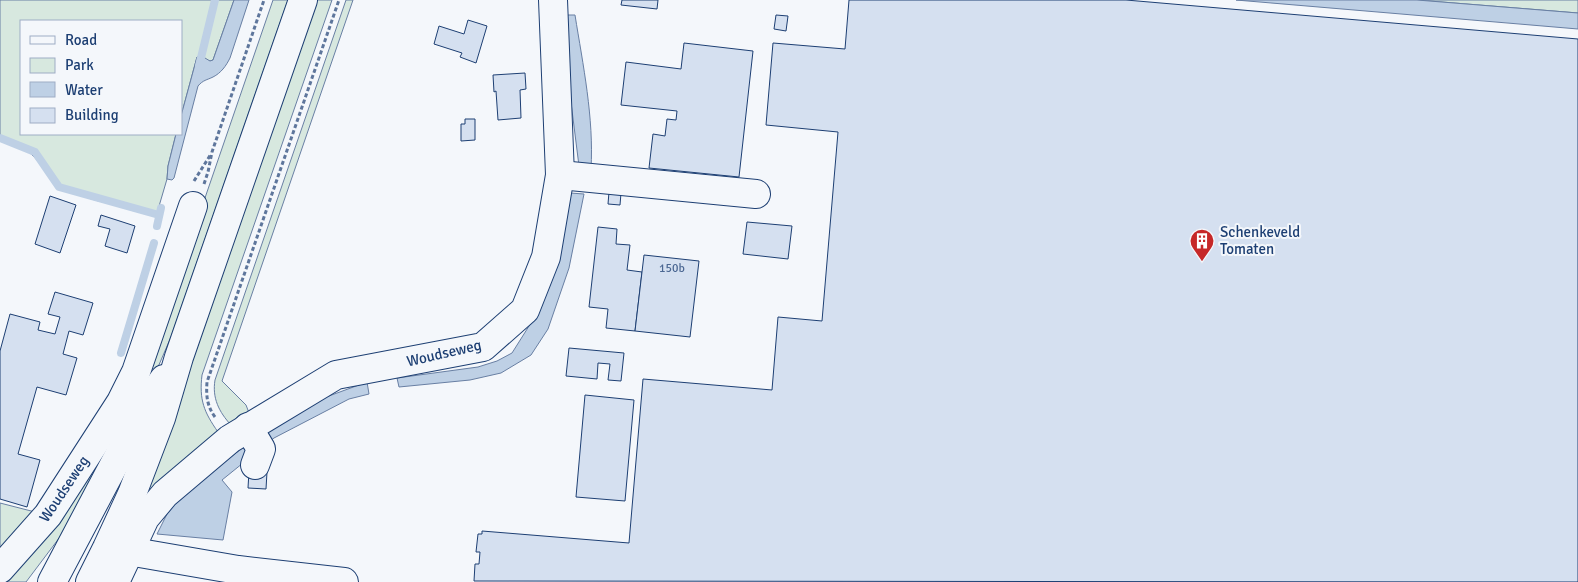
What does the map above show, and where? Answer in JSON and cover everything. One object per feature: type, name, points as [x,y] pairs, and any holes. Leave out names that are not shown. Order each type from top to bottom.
[{"type":"street","name":"Woudseweg","points":[[90,582],[108,548],[132,494],[160,418],[179,357],[303,0]]},
{"type":"street","name":"Woudseweg","points":[[115,582],[145,518],[165,494],[250,444],[336,375],[483,347],[525,310],[546,257],[560,175],[553,0]]},
{"type":"street","points":[[560,175],[756,194]]},
{"type":"street","name":"Woudseweg","points":[[0,569],[48,515],[121,402],[136,372],[194,206]]},
{"type":"street","name":"Woudseweg","points":[[52,582],[144,408],[179,357]]},
{"type":"street","points":[[128,551],[238,570],[344,582]]},
{"type":"path","points":[[194,206],[208,172],[212,152],[264,0]]},
{"type":"path","points":[[250,444],[209,406],[206,396],[207,382],[339,0]]},
{"type":"path","points":[[194,206],[190,193],[195,178],[212,152]]},
{"type":"green space","points":[[0,0],[234,0],[213,60],[210,61],[197,57],[182,112],[182,20],[20,20],[20,135],[176,135],[168,166],[167,179],[157,213],[106,203],[69,190],[58,184],[27,151],[0,135]]},
{"type":"green space","points":[[273,0],[288,0],[171,337],[155,374],[75,517],[26,582],[1,582],[151,355]]},
{"type":"green space","points":[[317,0],[332,0],[202,375],[202,399],[209,418],[218,432],[134,513],[171,423]]},
{"type":"green space","points":[[346,0],[353,0],[222,381],[246,405],[251,418],[231,425],[217,404],[214,387],[215,380]]},
{"type":"green space","points":[[1417,0],[1578,0],[1578,13]]},
{"type":"green space","points":[[0,503],[39,513],[0,556]]},
{"type":"water","points":[[234,0],[249,0],[230,58],[218,73],[198,86],[174,178],[172,180],[167,179],[168,166],[176,135],[182,135],[182,112],[197,57],[210,61],[213,60]]},
{"type":"water","points":[[1236,0],[1417,0],[1578,13],[1578,29]]},
{"type":"water","points":[[560,15],[575,15],[591,130],[591,169],[579,166]]},
{"type":"water","points":[[570,193],[584,194],[569,268],[548,329],[531,355],[501,373],[470,380],[399,387],[397,378],[478,367],[497,361],[512,353],[541,307]]},
{"type":"water","points":[[367,382],[369,394],[349,399],[274,438],[222,480],[232,492],[223,540],[157,534],[167,514],[181,496],[204,475],[269,430],[318,400]]},
{"type":"building","points":[[622,0],[658,0],[657,9],[621,5]]},
{"type":"building","name":"Schenkeveld Tomaten","points":[[849,0],[1126,0],[1578,39],[1578,582],[474,581],[475,564],[479,564],[480,552],[476,552],[478,534],[482,534],[482,531],[629,543],[643,379],[772,390],[778,317],[822,321],[838,132],[766,125],[773,43],[845,49]]},
{"type":"building","points":[[776,15],[788,16],[786,31],[774,29]]},
{"type":"building","points":[[468,20],[487,26],[476,63],[460,57],[462,53],[434,44],[439,26],[464,34]]},
{"type":"building","points":[[684,43],[753,51],[739,177],[649,168],[653,134],[665,136],[667,119],[676,120],[677,111],[621,105],[626,62],[681,69]]},
{"type":"building","points":[[525,73],[526,89],[520,90],[521,118],[498,120],[493,75]]},
{"type":"building","points":[[465,119],[475,119],[475,140],[461,141],[461,124],[465,124]]},
{"type":"building","points":[[609,192],[621,193],[620,205],[608,204]]},
{"type":"building","points":[[50,196],[76,205],[60,253],[35,244]]},
{"type":"building","points":[[101,215],[135,226],[127,253],[105,246],[110,229],[98,226]]},
{"type":"building","points":[[747,222],[792,226],[788,259],[743,254]]},
{"type":"building","points":[[598,227],[617,229],[616,244],[630,245],[627,270],[642,272],[635,331],[606,328],[608,309],[589,307]]},
{"type":"building","points":[[644,255],[699,261],[690,337],[635,331]]},
{"type":"building","points":[[55,292],[93,303],[83,335],[69,331],[63,354],[77,358],[66,395],[37,387],[18,454],[40,460],[27,507],[0,499],[0,351],[10,314],[40,322],[38,330],[55,334],[60,317],[48,314]]},
{"type":"building","points":[[569,348],[624,353],[621,381],[608,380],[610,364],[598,363],[597,379],[566,376]]},
{"type":"building","points":[[585,395],[634,400],[625,501],[576,497]]},
{"type":"building","points":[[249,471],[267,472],[266,489],[248,488]]},
{"type":"waterway","points":[[199,66],[215,0]]},
{"type":"waterway","points":[[0,138],[35,152],[59,187],[159,215]]},
{"type":"waterway","points":[[157,226],[161,208]]},
{"type":"waterway","points":[[121,353],[154,243]]},
{"type":"place","name":"Schenkeveld Tomaten","points":[[1202,262]]}]
